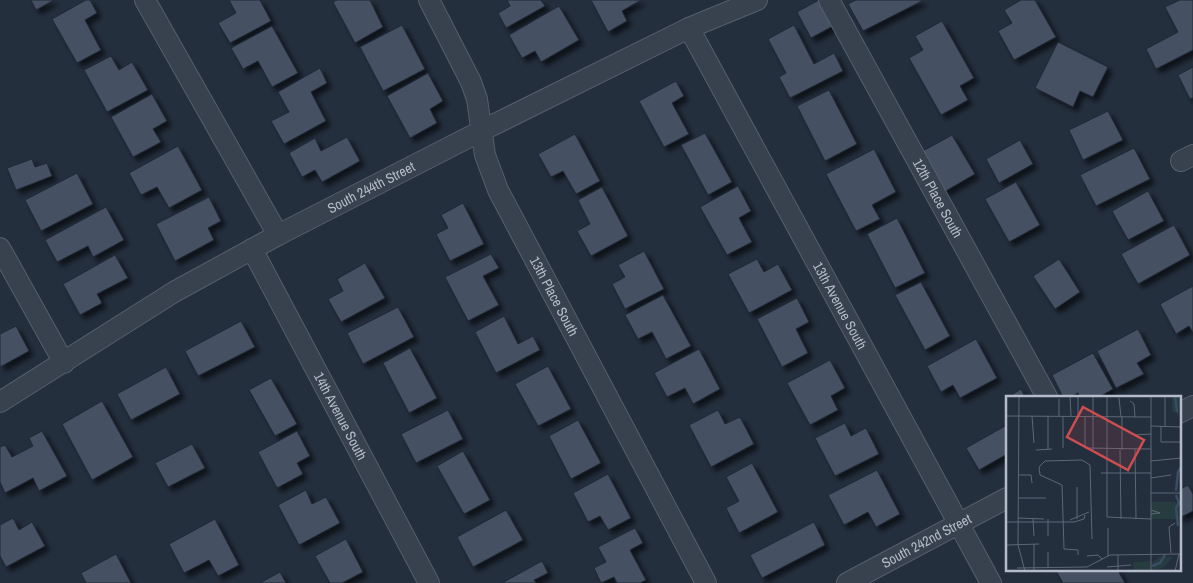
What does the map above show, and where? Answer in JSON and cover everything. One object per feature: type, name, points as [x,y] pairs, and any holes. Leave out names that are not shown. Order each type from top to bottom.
[{"type":"street","points":[[145,0],[278,235]]},
{"type":"street","name":"13th Place South","points":[[429,0],[471,82],[478,106],[485,156],[498,190],[706,583]]},
{"type":"street","name":"South 244th Street","points":[[0,402],[174,292],[278,235],[481,131],[689,28],[757,0]]},
{"type":"street","name":"12th Place South","points":[[829,0],[1045,396]]},
{"type":"street","name":"13th Avenue South","points":[[689,28],[991,583]]},
{"type":"street","points":[[0,248],[64,363]]},
{"type":"street","name":"14th Avenue South","points":[[252,249],[429,583]]},
{"type":"street","points":[[1180,412],[1193,406]]},
{"type":"street","name":"South 242nd Street","points":[[847,583],[1006,499]]},
{"type":"building","points":[[31,0],[54,0],[36,10]]},
{"type":"building","points":[[86,0],[90,0],[97,13],[85,20],[101,50],[77,63],[52,19]]},
{"type":"building","points":[[229,0],[260,0],[271,21],[230,43],[218,23],[236,13]]},
{"type":"building","points":[[337,0],[370,0],[383,27],[355,43],[333,2]]},
{"type":"building","points":[[507,0],[541,0],[545,6],[506,28],[498,13],[510,6]]},
{"type":"building","points":[[591,0],[641,0],[622,11],[627,21],[608,32]]},
{"type":"building","points":[[819,0],[833,26],[811,38],[797,12]]},
{"type":"building","points":[[856,0],[922,1],[863,31],[848,4]]},
{"type":"building","points":[[1021,0],[1035,0],[1056,37],[1014,60],[998,31],[1012,23],[1004,10]]},
{"type":"building","points":[[1180,0],[1193,0],[1193,50],[1156,69],[1146,49],[1178,32],[1165,7]]},
{"type":"building","points":[[559,6],[579,40],[541,62],[535,51],[522,58],[509,35]]},
{"type":"building","points":[[942,21],[974,78],[960,86],[968,100],[941,115],[909,58],[923,50],[915,36]]},
{"type":"building","points":[[402,25],[425,69],[383,91],[360,47]]},
{"type":"building","points":[[794,25],[814,64],[834,53],[843,71],[790,98],[779,77],[786,73],[768,39]]},
{"type":"building","points":[[272,26],[298,73],[272,87],[258,61],[243,69],[231,48]]},
{"type":"building","points":[[1058,42],[1108,67],[1093,97],[1080,91],[1073,107],[1035,88]]},
{"type":"building","points":[[111,56],[119,70],[132,62],[148,90],[107,112],[84,70]]},
{"type":"building","points":[[1193,67],[1193,98],[1190,99],[1178,75]]},
{"type":"building","points":[[320,68],[327,83],[311,92],[326,121],[284,144],[271,121],[289,112],[278,92]]},
{"type":"building","points":[[428,73],[443,101],[430,109],[437,123],[410,138],[387,96]]},
{"type":"building","points":[[676,81],[684,96],[672,103],[689,134],[664,147],[639,101]]},
{"type":"building","points":[[829,90],[857,144],[825,161],[797,106]]},
{"type":"building","points":[[152,94],[167,121],[153,129],[161,142],[133,157],[111,117]]},
{"type":"building","points":[[1108,111],[1123,140],[1083,160],[1069,130]]},
{"type":"building","points":[[705,133],[732,182],[708,195],[681,145]]},
{"type":"building","points":[[575,134],[600,181],[576,194],[563,171],[551,177],[538,154]]},
{"type":"building","points":[[952,135],[975,174],[944,192],[921,152]]},
{"type":"building","points":[[347,137],[360,161],[322,182],[315,170],[302,177],[289,153],[315,138],[321,151]]},
{"type":"building","points":[[1020,140],[1033,164],[999,183],[986,159]]},
{"type":"building","points":[[178,146],[202,190],[169,208],[157,187],[141,195],[129,173]]},
{"type":"building","points":[[1134,148],[1150,179],[1096,206],[1080,175]]},
{"type":"building","points":[[874,149],[896,192],[872,205],[880,219],[856,231],[826,174]]},
{"type":"building","points":[[32,159],[35,167],[47,163],[52,176],[16,190],[7,168]]},
{"type":"building","points":[[77,173],[93,204],[41,231],[25,200]]},
{"type":"building","points":[[1016,182],[1040,225],[1009,242],[985,199]]},
{"type":"building","points":[[738,186],[751,211],[739,218],[752,242],[727,255],[700,207]]},
{"type":"building","points":[[602,187],[628,236],[591,256],[577,231],[590,224],[578,200]]},
{"type":"building","points":[[1148,191],[1164,221],[1128,240],[1112,211]]},
{"type":"building","points":[[209,197],[221,221],[208,228],[214,240],[175,261],[156,224]]},
{"type":"building","points":[[463,203],[484,244],[450,261],[436,234],[448,228],[441,215]]},
{"type":"building","points":[[106,207],[124,240],[93,257],[88,246],[57,262],[45,240]]},
{"type":"building","points":[[897,218],[925,273],[895,288],[867,234]]},
{"type":"building","points":[[1174,225],[1190,255],[1138,284],[1121,254]]},
{"type":"building","points":[[644,251],[664,289],[625,309],[612,284],[625,277],[618,265]]},
{"type":"building","points":[[491,254],[499,268],[483,276],[499,305],[468,321],[445,277]]},
{"type":"building","points":[[115,255],[128,278],[97,294],[102,303],[80,315],[63,284]]},
{"type":"building","points":[[757,259],[764,272],[778,264],[792,290],[749,313],[728,274]]},
{"type":"building","points":[[1059,259],[1080,292],[1055,309],[1033,276]]},
{"type":"building","points":[[365,263],[385,298],[341,322],[328,299],[343,291],[337,279]]},
{"type":"building","points":[[921,282],[950,336],[925,350],[895,295]]},
{"type":"building","points":[[1193,286],[1193,333],[1189,326],[1176,334],[1160,304]]},
{"type":"building","points":[[663,295],[691,346],[666,359],[652,332],[638,339],[625,315]]},
{"type":"building","points":[[797,298],[809,322],[796,329],[808,353],[782,367],[757,319]]},
{"type":"building","points":[[398,307],[414,337],[363,364],[347,333]]},
{"type":"building","points":[[504,316],[518,344],[533,336],[540,350],[496,373],[475,332]]},
{"type":"building","points":[[241,321],[255,347],[198,376],[185,351]]},
{"type":"building","points":[[16,326],[29,351],[0,367],[0,334]]},
{"type":"building","points":[[1138,329],[1151,355],[1137,363],[1144,374],[1116,388],[1097,351]]},
{"type":"building","points":[[976,339],[997,378],[960,398],[953,385],[941,392],[927,366]]},
{"type":"building","points":[[410,348],[437,398],[409,413],[383,363]]},
{"type":"building","points":[[699,349],[720,389],[693,404],[685,388],[667,397],[654,373]]},
{"type":"building","points":[[1093,353],[1113,389],[1101,396],[1080,396],[1078,393],[1072,396],[1062,396],[1052,375]]},
{"type":"building","points":[[830,360],[845,388],[831,396],[838,410],[810,425],[787,383]]},
{"type":"building","points":[[548,366],[571,409],[538,426],[515,384]]},
{"type":"building","points":[[166,367],[180,394],[131,420],[117,394]]},
{"type":"building","points":[[271,378],[297,424],[275,436],[249,390]]},
{"type":"building","points":[[1021,389],[1024,396],[1010,396]]},
{"type":"building","points":[[102,401],[133,457],[92,480],[62,424]]},
{"type":"building","points":[[448,410],[463,439],[416,463],[401,434]]},
{"type":"building","points":[[718,410],[725,424],[740,417],[754,444],[711,467],[689,425]]},
{"type":"building","points":[[578,420],[601,463],[571,479],[549,436]]},
{"type":"building","points":[[845,423],[851,436],[866,428],[879,454],[835,476],[815,438]]},
{"type":"building","points":[[1006,426],[1006,455],[979,470],[966,448]]},
{"type":"building","points":[[42,431],[67,476],[39,491],[33,478],[5,493],[0,482],[0,447],[5,445],[12,457],[33,446],[29,438]]},
{"type":"building","points":[[297,431],[310,456],[297,463],[303,474],[277,488],[258,452]]},
{"type":"building","points":[[192,444],[205,468],[168,487],[155,463]]},
{"type":"building","points":[[463,451],[490,500],[464,514],[437,466]]},
{"type":"building","points":[[752,463],[778,512],[739,533],[726,508],[739,501],[726,477]]},
{"type":"building","points":[[877,470],[900,514],[876,527],[868,512],[844,525],[828,495]]},
{"type":"building","points":[[608,474],[631,518],[608,530],[600,516],[588,522],[573,493]]},
{"type":"building","points":[[1188,485],[1193,494],[1193,511],[1180,518],[1180,489]]},
{"type":"building","points":[[306,490],[312,504],[326,497],[340,523],[299,545],[278,505]]},
{"type":"building","points":[[506,510],[523,540],[473,567],[457,537]]},
{"type":"building","points":[[13,518],[19,530],[32,522],[45,546],[6,567],[0,556],[0,525]]},
{"type":"building","points":[[215,519],[239,565],[218,576],[209,560],[184,573],[169,544]]},
{"type":"building","points":[[814,522],[825,545],[762,578],[750,555]]},
{"type":"building","points":[[635,528],[643,543],[630,550],[646,580],[640,583],[617,583],[614,577],[601,583],[594,568],[606,562],[598,547]]},
{"type":"building","points":[[346,539],[363,572],[342,583],[330,583],[315,556]]},
{"type":"building","points":[[116,554],[131,583],[86,583],[81,573]]},
{"type":"building","points":[[542,561],[548,573],[534,580],[536,583],[502,583]]},
{"type":"building","points":[[1056,570],[1118,570],[1125,583],[1063,583]]},
{"type":"building","points":[[280,572],[286,583],[260,583]]}]
